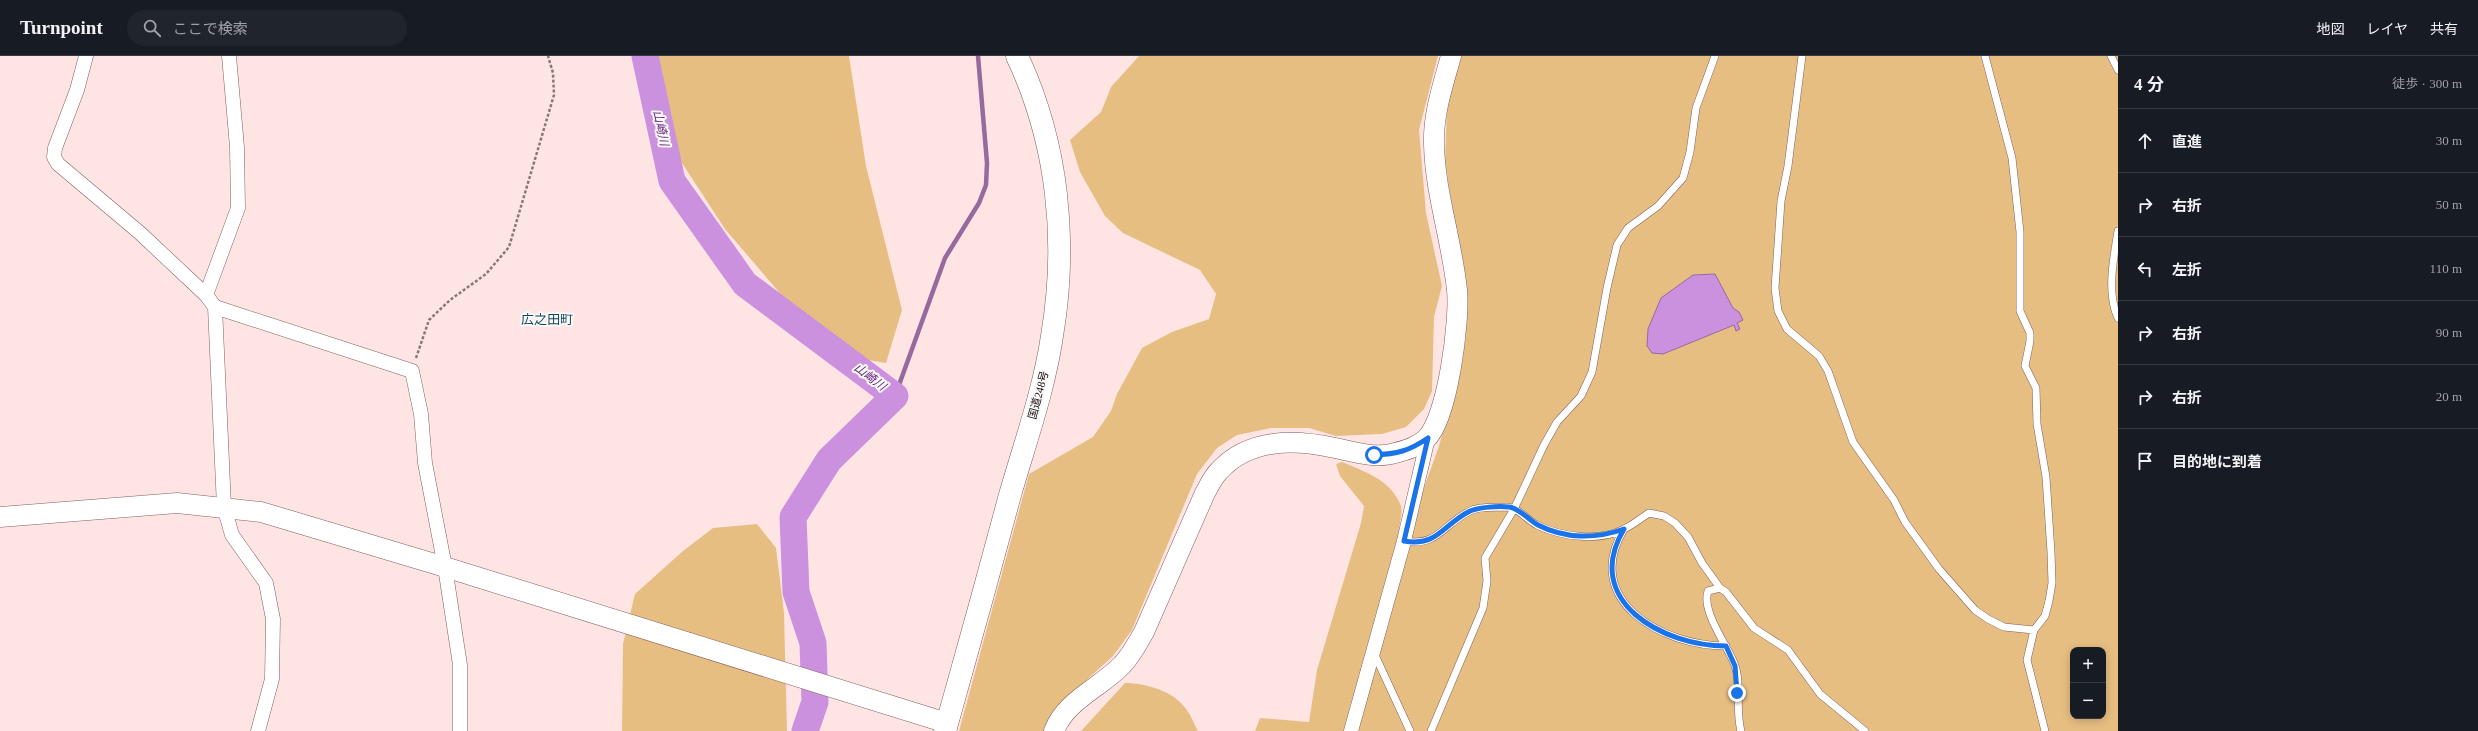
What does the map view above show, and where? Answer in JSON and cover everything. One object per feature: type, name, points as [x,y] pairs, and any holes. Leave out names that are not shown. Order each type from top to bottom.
[{"type":"highway","name":"国道248号","points":[[946,727],[1045,372],[1058,299],[1060,231],[1058,198],[1047,135],[1027,77],[1017,56]]},
{"type":"street","points":[[86,56],[78,90],[55,148],[54,157],[58,164],[140,233],[206,295],[215,307],[224,507],[232,535],[266,583],[273,618],[272,679],[258,731]]},
{"type":"street","points":[[206,295],[238,208],[237,147],[229,56]]},
{"type":"street","points":[[1352,731],[1404,541],[1428,438],[1437,420],[1447,385],[1456,331],[1457,290],[1445,225],[1434,144],[1439,98],[1451,56]]},
{"type":"street","points":[[215,307],[412,371],[421,414],[425,463],[445,567],[460,665],[460,731]]},
{"type":"street","points":[[1054,731],[1067,709],[1121,666],[1132,652],[1144,632],[1205,493],[1218,472],[1236,456],[1262,444],[1284,442],[1307,443],[1358,453],[1391,454],[1412,449],[1428,438]]},
{"type":"street","points":[[0,517],[177,503],[261,512],[445,567],[946,727]]},
{"type":"lane","points":[[1431,731],[1483,608],[1487,580],[1485,558],[1514,509],[1544,445],[1557,422],[1581,396],[1589,381],[1617,245],[1628,228],[1658,206],[1683,178],[1690,152],[1696,108],[1715,56]]},
{"type":"lane","points":[[1802,56],[1789,158],[1780,201],[1775,288],[1778,311],[1786,329],[1819,356],[1828,371],[1853,442],[1894,500],[1909,528],[1940,569],[1975,610],[1988,619],[2004,627],[2034,630]]},
{"type":"lane","points":[[1985,56],[2012,158],[2020,232],[2020,311],[2030,333],[2030,342],[2024,366],[2036,388],[2037,424],[2048,497],[2052,582],[2045,616],[2034,630],[2028,651],[2028,666],[2045,731]]},
{"type":"lane","points":[[2111,56],[2118,70]]},
{"type":"lane","points":[[2118,231],[2113,284],[2114,303],[2118,318]]},
{"type":"lane","points":[[1404,541],[1421,544],[1429,541],[1471,511],[1511,507],[1537,525],[1575,536],[1609,534],[1624,529],[1650,513],[1664,516],[1675,523],[1688,537],[1702,563],[1720,588],[1726,592],[1754,628],[1794,656],[1820,694],[1865,731]]},
{"type":"lane","points":[[1624,529],[1616,542],[1612,572],[1619,597],[1635,616],[1653,628],[1678,637],[1726,646]]},
{"type":"lane","points":[[1720,588],[1711,589],[1707,595],[1712,621],[1735,666],[1741,731]]},
{"type":"lane","points":[[1374,652],[1410,731]]},
{"type":"path","points":[[412,371],[429,320],[450,300],[486,274],[509,247],[554,95],[553,73],[548,56]]},
{"type":"shaded area","points":[[636,56],[849,56],[866,166],[902,310],[886,363],[832,354],[725,229],[678,157]]},
{"type":"shaded area","points":[[1139,56],[1438,56],[1419,130],[1426,213],[1442,286],[1434,317],[1432,391],[1424,409],[1406,427],[1382,434],[1336,436],[1309,428],[1271,428],[1237,435],[1217,448],[1197,474],[1132,630],[1113,656],[1070,695],[1046,731],[959,731],[1029,474],[1093,437],[1111,411],[1117,394],[1142,348],[1172,332],[1209,319],[1216,294],[1200,270],[1123,233],[1105,216],[1080,172],[1070,140],[1101,112],[1111,87]]},
{"type":"shaded area","points":[[1460,56],[2118,56],[2118,731],[1356,731],[1412,521],[1439,446],[1454,391],[1466,337],[1464,282],[1445,161],[1447,103]]},
{"type":"shaded area","points":[[1715,274],[1733,308],[1739,312],[1743,320],[1737,323],[1740,329],[1736,331],[1734,325],[1663,354],[1652,353],[1647,346],[1648,329],[1661,298],[1693,275]]},
{"type":"shaded area","points":[[1342,462],[1369,473],[1384,483],[1397,497],[1401,506],[1401,519],[1389,576],[1347,731],[1255,731],[1260,718],[1309,722],[1317,670],[1361,523],[1364,506],[1340,476],[1336,464]]},
{"type":"shaded area","points":[[757,524],[776,548],[784,613],[787,731],[622,731],[623,644],[635,594],[683,551],[713,528]]},
{"type":"shaded area","points":[[1125,683],[1150,686],[1174,697],[1188,711],[1198,731],[1081,731]]},
{"type":"waterway","name":"山崎川","points":[[645,56],[672,181],[745,284],[895,396],[829,460],[793,517],[796,592],[813,643],[815,702],[805,731]]},
{"type":"waterway","points":[[895,396],[945,258],[979,203],[986,185],[987,163],[978,56]]},
{"type":"district","name":"広之田町","points":[[547,319]]},
{"type":"route","points":[[1374,455],[1391,454],[1412,449],[1428,438],[1404,541],[1421,544],[1429,541],[1471,511],[1488,508],[1511,507],[1537,525],[1575,536],[1609,534],[1624,529],[1616,542],[1612,572],[1615,588],[1619,597],[1635,616],[1653,628],[1678,637],[1726,646],[1735,666],[1737,693]]}]
